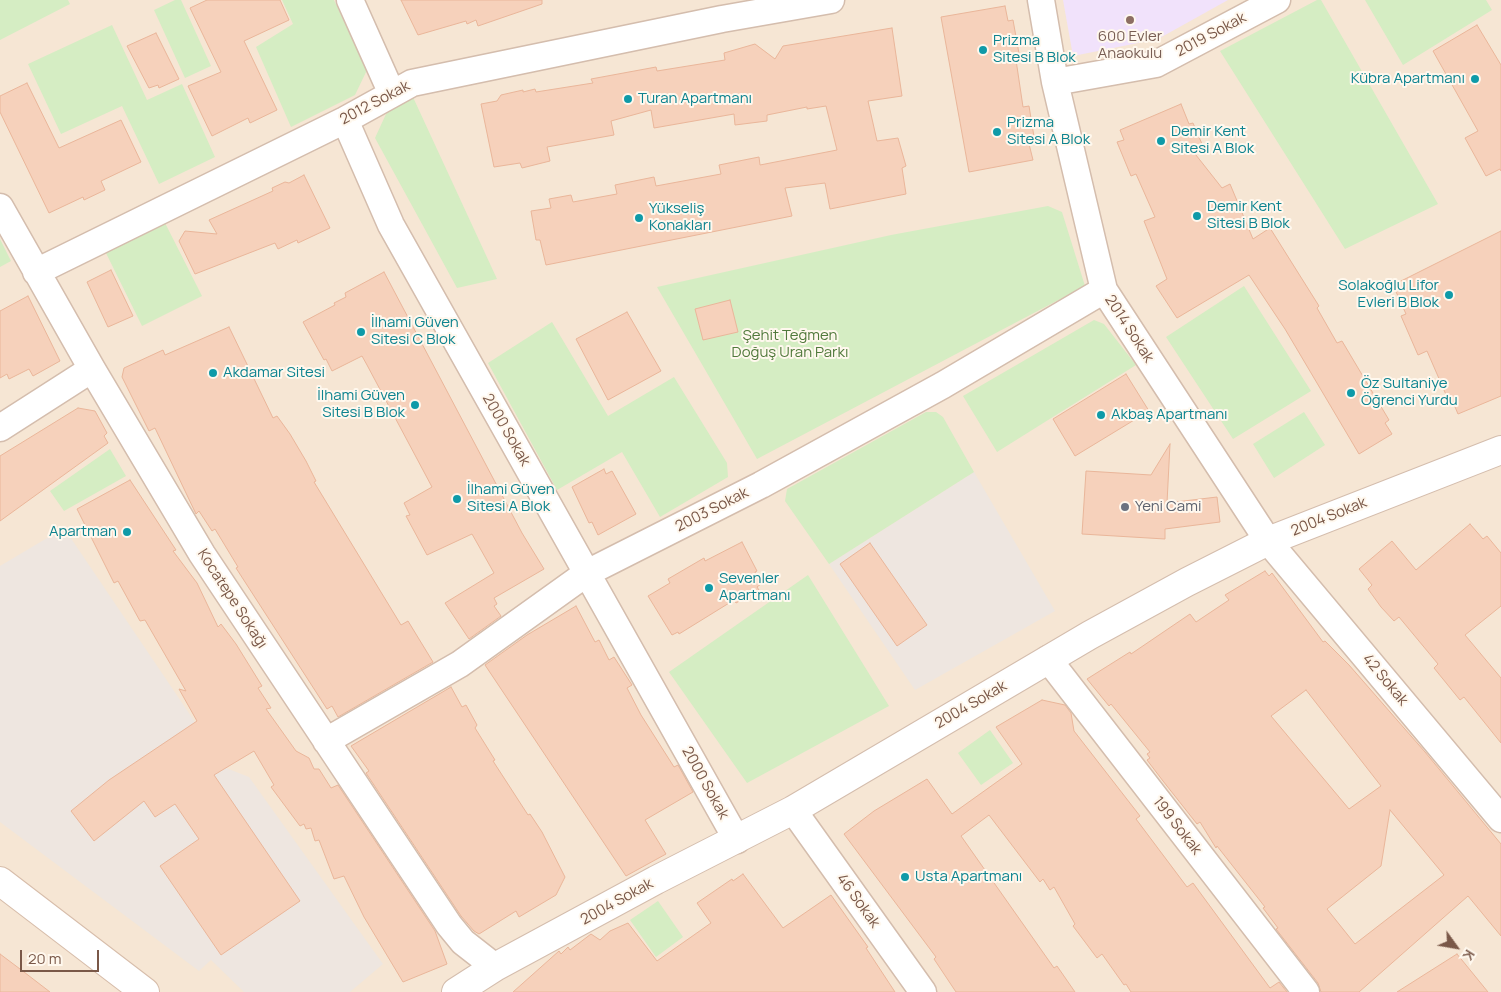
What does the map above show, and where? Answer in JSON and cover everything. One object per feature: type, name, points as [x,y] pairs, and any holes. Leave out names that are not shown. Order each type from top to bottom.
[{"type":"street","points":[[350,0],[392,94]]},
{"type":"street","name":"2012 Sokak","points":[[36,272],[345,120],[412,83],[722,18],[831,0]]},
{"type":"street","name":"2014 Sokak","points":[[1041,0],[1055,82],[1104,290],[1268,541]]},
{"type":"street","name":"2019 Sokak","points":[[1055,82],[1156,64],[1277,0]]},
{"type":"street","name":"2000 Sokak","points":[[345,120],[392,225],[737,840]]},
{"type":"street","name":"Kocatepe Sokağı","points":[[0,207],[92,369],[202,554],[449,926],[463,942],[495,968]]},
{"type":"street","name":"2003 Sokak","points":[[326,741],[460,664],[587,573],[762,486],[943,386],[1104,290]]},
{"type":"street","points":[[0,428],[92,369]]},
{"type":"street","name":"2004 Sokak","points":[[456,992],[495,968],[656,880],[793,810],[1048,659],[1187,582],[1268,541],[1501,450]]},
{"type":"street","name":"42 Sokak","points":[[1268,541],[1501,819]]},
{"type":"street","name":"199 Sokak","points":[[1048,659],[1306,992]]},
{"type":"street","name":"46 Sokak","points":[[793,810],[923,992]]},
{"type":"street","points":[[0,881],[145,992]]},
{"type":"shaded area","points":[[0,0],[1501,0],[1501,992],[0,992]]},
{"type":"shaded area","name":"600 Evler Anaokulu","points":[[1063,0],[1228,0],[1158,39],[1073,56]]},
{"type":"shaded area","points":[[974,472],[1055,611],[915,690],[829,564]]},
{"type":"shaded area","points":[[64,528],[226,768],[249,777],[383,964],[350,992],[244,992],[211,960],[199,971],[0,822],[0,566]]},
{"type":"green space","points":[[0,0],[68,0],[70,4],[0,40]]},
{"type":"green space","points":[[175,0],[181,0],[211,66],[185,78],[154,10]]},
{"type":"green space","points":[[282,0],[334,0],[367,70],[355,95],[291,127],[256,47],[293,24]]},
{"type":"green space","points":[[1317,0],[1321,0],[1438,204],[1345,249],[1220,51]]},
{"type":"green space","points":[[1365,0],[1486,0],[1492,10],[1403,65]]},
{"type":"green space","points":[[112,25],[147,100],[182,84],[215,157],[159,184],[122,106],[61,134],[28,64]]},
{"type":"green space","points":[[412,95],[497,279],[457,288],[375,138],[386,114],[398,102]]},
{"type":"green space","name":"Şehit Teğmen Doğuş Uran Parkı","points":[[1048,206],[1062,212],[1085,286],[757,459],[657,287],[891,235]]},
{"type":"green space","points":[[164,221],[202,296],[142,326],[105,251]]},
{"type":"green space","points":[[0,239],[11,261],[0,267]]},
{"type":"green space","points":[[1244,286],[1311,391],[1233,439],[1166,337]]},
{"type":"green space","points":[[1094,320],[1104,324],[1136,365],[997,452],[963,396]]},
{"type":"green space","points":[[552,322],[608,416],[674,377],[727,463],[728,477],[660,517],[622,452],[557,490],[488,363]]},
{"type":"green space","points":[[926,412],[936,412],[943,417],[974,472],[829,564],[785,501],[787,489]]},
{"type":"green space","points":[[1304,412],[1325,445],[1274,478],[1253,444]]},
{"type":"green space","points":[[110,449],[126,476],[64,511],[50,491]]},
{"type":"green space","points":[[808,575],[889,706],[747,783],[669,672]]},
{"type":"green space","points":[[990,730],[1013,763],[981,785],[958,753]]},
{"type":"green space","points":[[658,901],[683,937],[656,957],[630,920]]},
{"type":"building","points":[[207,0],[280,0],[289,20],[244,41],[277,110],[250,123],[248,118],[212,136],[188,86],[221,72],[190,8]]},
{"type":"building","points":[[401,0],[542,0],[542,4],[478,26],[476,20],[467,24],[466,21],[418,35]]},
{"type":"building","points":[[1005,6],[1008,21],[1013,20],[1020,59],[1016,60],[1023,107],[1029,106],[1035,143],[1029,144],[1033,160],[969,172],[941,17]]},
{"type":"building","name":"Kübra Apartmanı","points":[[1477,25],[1501,65],[1501,171],[1500,169],[1486,176],[1465,138],[1478,131],[1433,51]]},
{"type":"building","points":[[892,28],[902,96],[868,101],[877,141],[898,138],[906,166],[902,168],[906,194],[830,209],[825,183],[785,188],[792,216],[546,265],[540,240],[536,240],[531,211],[551,208],[549,199],[571,195],[573,202],[617,194],[615,185],[654,177],[656,186],[721,174],[719,165],[759,157],[760,165],[837,150],[826,106],[807,109],[807,107],[767,115],[767,121],[735,125],[734,114],[654,128],[651,110],[611,121],[614,135],[547,147],[550,161],[522,168],[520,163],[494,167],[481,104],[497,101],[501,95],[523,90],[523,92],[535,89],[536,92],[593,83],[591,79],[656,67],[657,71],[725,60],[724,53],[755,44],[775,59],[783,46]]},
{"type":"building","points":[[156,33],[179,79],[159,88],[158,85],[149,88],[127,46]]},
{"type":"building","points":[[27,83],[59,148],[121,120],[141,162],[101,181],[105,190],[84,200],[83,197],[49,213],[0,112],[0,96]]},
{"type":"building","points":[[1181,104],[1189,124],[1193,123],[1202,144],[1192,150],[1222,188],[1230,184],[1253,239],[1270,228],[1319,306],[1317,308],[1337,343],[1342,341],[1389,420],[1385,423],[1392,434],[1359,454],[1285,329],[1249,275],[1177,318],[1156,286],[1167,279],[1144,221],[1155,217],[1136,174],[1131,176],[1117,142],[1124,140],[1120,130]]},
{"type":"building","points":[[304,175],[330,228],[298,243],[297,240],[278,249],[275,243],[195,274],[179,241],[185,231],[217,234],[209,220],[273,191],[272,188],[285,182],[289,183]]},
{"type":"building","points":[[1501,231],[1501,396],[1458,414],[1450,395],[1447,397],[1427,351],[1418,355],[1401,316],[1406,314],[1393,285]]},
{"type":"building","points":[[111,270],[133,316],[108,327],[87,282]]},
{"type":"building","points":[[384,272],[522,533],[544,569],[494,598],[497,604],[494,606],[501,616],[469,639],[445,603],[494,573],[472,534],[427,555],[406,516],[410,515],[404,503],[432,487],[362,356],[332,371],[303,322],[335,305],[334,303],[346,297],[345,293]]},
{"type":"building","points":[[28,296],[60,361],[33,376],[29,369],[9,379],[7,374],[0,378],[0,311]]},
{"type":"building","points":[[730,300],[738,332],[703,340],[695,309]]},
{"type":"building","points":[[627,312],[661,371],[608,400],[576,339]]},
{"type":"building","points":[[229,327],[273,418],[277,416],[290,434],[316,481],[314,482],[401,625],[408,621],[433,662],[338,717],[332,706],[327,709],[236,568],[238,567],[215,529],[212,531],[199,511],[196,514],[155,428],[149,431],[122,377],[124,368],[163,350],[165,355]]},
{"type":"building","name":"Akbaş Apartmanı","points":[[1126,374],[1149,411],[1075,456],[1053,419]]},
{"type":"building","points":[[78,408],[95,411],[107,433],[104,436],[108,443],[0,521],[0,456]]},
{"type":"building","name":"Yeni Cami","points":[[1170,444],[1167,503],[1217,497],[1220,522],[1165,529],[1165,539],[1082,534],[1086,471],[1151,475]]},
{"type":"building","points":[[604,469],[606,474],[612,471],[636,514],[598,535],[592,522],[589,523],[572,487]]},
{"type":"building","points":[[130,480],[176,550],[173,551],[197,583],[218,627],[221,624],[236,644],[262,686],[258,688],[271,708],[266,709],[296,751],[309,758],[314,769],[319,769],[331,788],[338,785],[435,931],[447,964],[403,982],[364,917],[344,876],[334,879],[319,840],[315,841],[311,828],[306,829],[304,824],[300,826],[271,787],[274,785],[254,751],[214,775],[300,901],[221,955],[160,866],[199,839],[175,804],[155,817],[144,801],[94,841],[71,811],[109,780],[197,721],[179,689],[186,691],[145,620],[140,621],[118,581],[114,583],[77,509]]},
{"type":"building","points":[[1470,524],[1483,539],[1487,536],[1501,553],[1501,606],[1465,635],[1501,678],[1501,743],[1464,697],[1460,700],[1434,668],[1438,664],[1399,617],[1394,621],[1381,607],[1368,589],[1372,585],[1359,569],[1392,541],[1416,570]]},
{"type":"building","name":"Sevenler Apartmanı","points":[[742,542],[757,571],[755,572],[761,584],[757,587],[759,590],[736,603],[734,600],[679,634],[678,632],[672,635],[648,596],[670,583],[668,579],[704,558],[705,561]]},
{"type":"building","points":[[870,543],[927,625],[897,646],[840,564]]},
{"type":"building","points":[[1265,571],[1269,576],[1272,573],[1323,642],[1325,641],[1349,665],[1425,752],[1501,844],[1501,936],[1468,896],[1359,992],[1321,992],[1318,983],[1276,929],[1278,928],[1263,908],[1265,907],[1217,846],[1216,848],[1200,822],[1197,824],[1147,760],[1150,758],[1147,754],[1150,752],[1111,704],[1109,706],[1087,679],[1130,652],[1131,654],[1190,614],[1196,622],[1229,600],[1225,595]],"holes":[[[1306,690],[1381,786],[1349,809],[1271,716]],[[1390,810],[1444,875],[1355,944],[1327,909],[1381,866]]]},
{"type":"building","points":[[576,606],[595,642],[599,640],[609,660],[614,657],[632,685],[627,688],[641,715],[674,767],[678,765],[693,792],[645,820],[666,854],[626,876],[485,665],[527,635]]},
{"type":"building","points":[[451,687],[462,707],[466,705],[477,725],[475,728],[495,760],[493,761],[528,815],[530,814],[542,832],[565,877],[556,895],[519,917],[516,911],[479,934],[461,916],[366,773],[369,771],[351,746]]},
{"type":"building","points":[[1042,700],[1065,705],[1071,713],[1074,731],[1140,816],[1136,819],[1187,887],[1193,883],[1270,988],[1279,982],[1287,992],[1131,992],[1102,954],[1097,958],[1073,926],[1075,924],[1054,887],[1050,890],[1043,879],[1040,882],[989,815],[961,836],[1054,968],[1057,966],[1075,992],[956,992],[934,959],[936,957],[844,834],[874,811],[927,779],[952,814],[1022,764],[996,727]]},
{"type":"building","points":[[743,874],[783,928],[831,895],[868,947],[866,948],[895,992],[513,992],[559,951],[561,954],[568,947],[570,950],[591,934],[600,940],[610,931],[628,923],[657,961],[711,923],[697,903],[732,879],[733,881]]},
{"type":"building","points":[[0,954],[24,972],[50,992],[0,992]]},
{"type":"building","points":[[1457,954],[1488,992],[1397,992]]},
{"type":"place","name":"600 Evler Anaokulu","points":[[1130,20]]},
{"type":"place","name":"Prizma Sitesi B Blok","points":[[983,50]]},
{"type":"place","name":"Kübra Apartmanı","points":[[1475,79]]},
{"type":"place","name":"Turan Apartmanı","points":[[628,99]]},
{"type":"place","name":"Prizma Sitesi A Blok","points":[[997,132]]},
{"type":"place","name":"Demir Kent Sitesi A Blok","points":[[1161,141]]},
{"type":"place","name":"Demir Kent Sitesi B Blok","points":[[1197,216]]},
{"type":"place","name":"Yükseliş Konakları","points":[[639,218]]},
{"type":"place","name":"Solakoğlu Lifor Evleri B Blok","points":[[1449,295]]},
{"type":"place","name":"İlhami Güven Sitesi C Blok","points":[[361,332]]},
{"type":"place","name":"Akdamar Sitesi","points":[[213,373]]},
{"type":"place","name":"Öz Sultaniye Öğrenci Yurdu","points":[[1351,393]]},
{"type":"place","name":"İlhami Güven Sitesi B Blok","points":[[415,405]]},
{"type":"place","name":"Akbaş Apartmanı","points":[[1101,415]]},
{"type":"place","name":"İlhami Güven Sitesi A Blok","points":[[457,499]]},
{"type":"place","name":"Yeni Cami","points":[[1125,507]]},
{"type":"place","name":"Apartman","points":[[127,532]]},
{"type":"place","name":"Sevenler Apartmanı","points":[[709,588]]},
{"type":"place","name":"Usta Apartmanı","points":[[905,877]]}]
